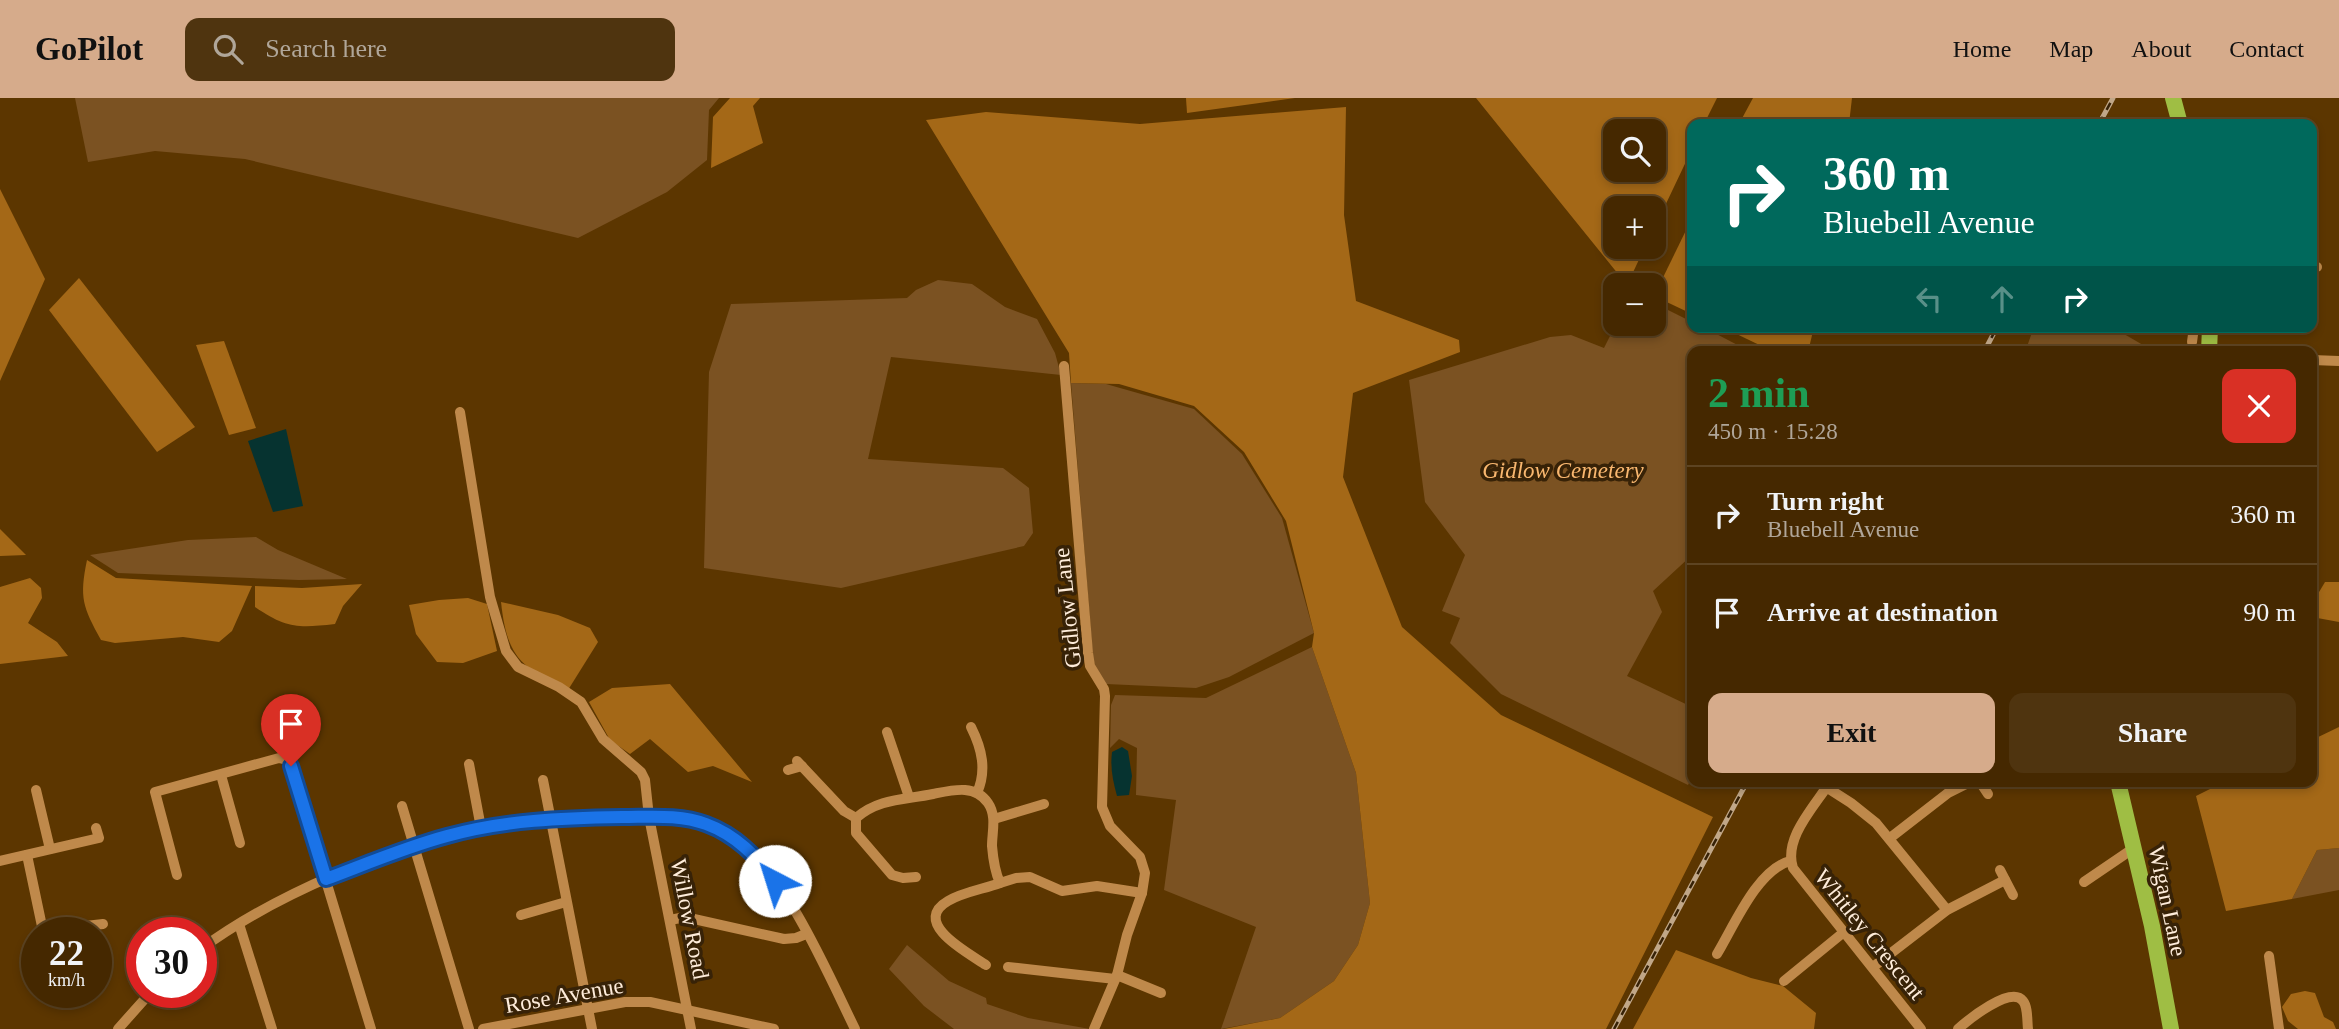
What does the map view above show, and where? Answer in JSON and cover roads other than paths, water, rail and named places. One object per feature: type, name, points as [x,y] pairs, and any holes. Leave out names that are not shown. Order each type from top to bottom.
[{"type":"highway","points":[[2173,98],[2179,119]]},
{"type":"highway","name":"Wigan Lane","points":[[2119,787],[2152,926],[2171,1029]]},
{"type":"street","points":[[2192,342],[2193,333]]},
{"type":"street","points":[[2317,360],[2339,361]]},
{"type":"street","name":"Gidlow Lane","points":[[1064,366],[1087,653],[1090,666],[1105,696],[1102,807],[1110,826],[1140,857],[1145,873],[1142,893],[1116,977],[1094,1029]]},
{"type":"street","name":"Willow Road","points":[[460,412],[490,597],[506,651],[518,667],[559,687],[581,702],[603,739],[641,772],[647,790],[649,817],[691,1029]]},
{"type":"street","points":[[971,727],[979,743],[984,773],[977,793]]},
{"type":"street","points":[[887,732],[909,797]]},
{"type":"street","points":[[177,875],[155,792],[279,758],[286,760],[291,766],[372,1029]]},
{"type":"street","points":[[788,770],[800,763],[844,811],[856,818]]},
{"type":"street","points":[[469,764],[481,828]]},
{"type":"street","points":[[221,775],[240,843]]},
{"type":"street","points":[[543,780],[592,1029]]},
{"type":"street","points":[[1717,954],[1761,881],[1776,867],[1790,861],[1793,840],[1827,787]]},
{"type":"street","points":[[1831,787],[1870,817],[1890,838],[1947,910]]},
{"type":"street","points":[[1890,838],[1948,793],[1960,787]]},
{"type":"street","points":[[1983,787],[1988,794]]},
{"type":"street","points":[[856,818],[873,806],[909,797],[962,789],[977,793],[989,804],[994,819],[992,847],[1000,883]]},
{"type":"street","points":[[36,790],[50,849]]},
{"type":"street","points":[[994,819],[1044,804]]},
{"type":"street","points":[[402,806],[469,1029]]},
{"type":"street","points":[[217,938],[300,890],[326,879],[414,846],[481,828],[550,819],[675,817],[697,820],[743,844],[775,881],[855,1029]]},
{"type":"street","points":[[856,818],[856,833],[892,874],[903,878],[916,877]]},
{"type":"street","points":[[0,861],[99,838],[96,828]]},
{"type":"street","points":[[2084,882],[2134,848]]},
{"type":"street","points":[[27,855],[40,917]]},
{"type":"street","name":"Whitley Crescent","points":[[1790,861],[1799,879],[1921,1029]]},
{"type":"street","points":[[1873,967],[1947,910],[2002,875],[2013,895]]},
{"type":"street","points":[[986,964],[945,936],[937,926],[941,906],[950,900],[1016,878],[1030,877],[1062,891],[1097,886],[1142,893]]},
{"type":"street","points":[[521,915],[566,902]]},
{"type":"street","points":[[670,920],[685,918],[784,939],[806,934]]},
{"type":"street","points":[[239,924],[272,1029]]},
{"type":"street","points":[[1800,985],[1788,978],[1844,932]]},
{"type":"street","points":[[2269,957],[2279,1029]]},
{"type":"street","points":[[1008,967],[1116,977],[1160,993]]},
{"type":"street","points":[[1958,1029],[1987,1007],[2012,996],[2024,1003],[2028,1029]]},
{"type":"street","name":"Rose Avenue","points":[[483,1029],[625,1002],[650,1002],[774,1029]]},
{"type":"street","points":[[118,1029],[137,1008]]},
{"type":"water","points":[[286,429],[303,506],[273,512],[248,441]]},
{"type":"water","points":[[1122,747],[1128,751],[1132,776],[1129,795],[1117,796],[1112,774],[1112,752]]},
{"type":"railway","points":[[2102,119],[2113,98]]},
{"type":"railway","points":[[1987,346],[1994,333]]},
{"type":"railway","points":[[1614,1029],[1744,787]]},
{"type":"park label","name":"Gidlow Cemetery","points":[[1563,470]]}]
